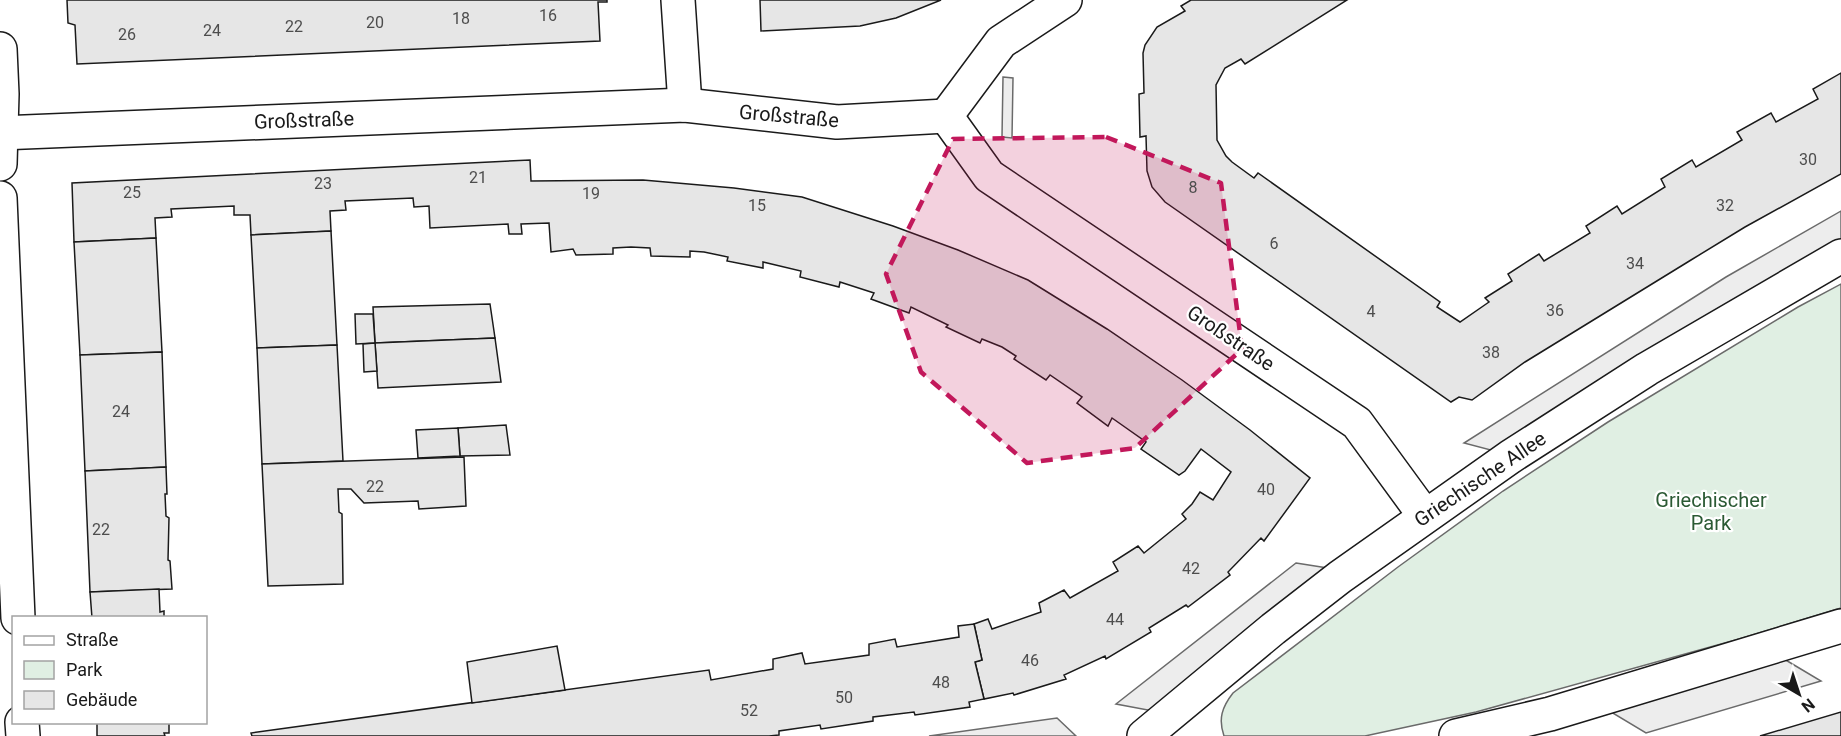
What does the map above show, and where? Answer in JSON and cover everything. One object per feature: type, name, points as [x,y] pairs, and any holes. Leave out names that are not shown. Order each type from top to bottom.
[{"type":"street","points":[[678,0],[685,105]]},
{"type":"street","points":[[946,116],[1000,42],[1065,0]]},
{"type":"street","points":[[0,49],[1,143]]},
{"type":"street","name":"Großstraße","points":[[1,143],[685,105],[837,122],[946,116],[990,176],[1358,423],[1425,516]]},
{"type":"street","points":[[0,198],[18,616]]},
{"type":"street","name":"Griechische Allee","points":[[1144,736],[1273,629],[1358,564],[1516,453],[1647,369],[1841,256]]},
{"type":"street","points":[[1456,736],[1550,714],[1841,626]]},
{"type":"highlighted area","points":[[1106,137],[1221,183],[1242,349],[1135,448],[1027,463],[921,372],[886,274],[953,139]]},
{"type":"green space","name":"Griechischer Park","points":[[1841,284],[1841,608],[1739,639],[1476,712],[1365,736],[1224,736],[1221,724],[1222,713],[1233,693],[1398,567],[1503,491],[1608,422],[1798,307]]},
{"type":"shaded area","points":[[1003,77],[1013,78],[1012,138],[1002,137]]},
{"type":"shaded area","points":[[1841,211],[1841,240],[1502,453],[1464,443],[1726,277]]},
{"type":"shaded area","points":[[1296,563],[1334,569],[1153,711],[1116,704]]},
{"type":"shaded area","points":[[1784,659],[1821,681],[1646,733],[1611,712]]},
{"type":"shaded area","points":[[1057,718],[1076,736],[929,736]]},
{"type":"building","points":[[67,0],[607,0],[607,2],[598,2],[600,41],[77,64],[75,25],[68,23]]},
{"type":"building","points":[[760,0],[941,0],[896,18],[860,26],[761,31]]},
{"type":"building","points":[[1191,0],[1347,0],[1245,64],[1241,59],[1225,68],[1216,85],[1217,140],[1232,162],[1254,178],[1258,173],[1440,302],[1437,307],[1460,322],[1489,302],[1485,298],[1512,281],[1508,274],[1539,254],[1544,261],[1590,233],[1586,226],[1617,206],[1622,214],[1665,187],[1661,179],[1692,160],[1696,167],[1742,140],[1737,132],[1771,113],[1776,122],[1818,99],[1813,89],[1841,73],[1841,174],[1691,260],[1525,362],[1472,400],[1459,397],[1451,402],[1165,202],[1152,187],[1147,171],[1146,136],[1140,137],[1139,94],[1144,93],[1143,53],[1145,45],[1157,27],[1185,11],[1181,6]]},
{"type":"building","points":[[530,160],[531,181],[643,180],[802,197],[893,226],[958,250],[1028,280],[1107,329],[1182,380],[1310,478],[1264,541],[1261,538],[1228,572],[1230,575],[1188,607],[1186,605],[1149,628],[1151,632],[1106,659],[1105,656],[1064,675],[1066,679],[1014,695],[1013,693],[984,699],[975,662],[982,660],[974,624],[988,619],[992,629],[1041,612],[1039,603],[1064,590],[1070,598],[1118,571],[1113,562],[1138,546],[1144,553],[1186,519],[1182,514],[1200,492],[1213,500],[1231,472],[1201,449],[1185,471],[1179,475],[1141,449],[1146,442],[1112,418],[1108,426],[1077,403],[1082,397],[1050,375],[1046,380],[1014,359],[1016,356],[1002,347],[982,339],[980,343],[911,307],[909,313],[871,299],[874,293],[840,282],[839,287],[800,277],[801,271],[763,262],[763,268],[727,261],[728,257],[690,251],[690,257],[651,256],[650,248],[631,247],[613,248],[613,254],[576,255],[573,249],[551,252],[549,223],[521,224],[522,234],[509,234],[508,224],[430,228],[429,206],[414,207],[413,198],[345,201],[346,210],[330,211],[331,231],[251,235],[250,215],[234,215],[234,206],[171,209],[172,217],[155,218],[156,238],[74,242],[72,183]]},
{"type":"building","points":[[331,231],[337,345],[257,348],[251,235]]},
{"type":"building","points":[[156,238],[162,352],[80,355],[74,242]]},
{"type":"building","points":[[490,304],[495,338],[375,343],[373,307]]},
{"type":"building","points":[[355,314],[373,314],[375,343],[356,344]]},
{"type":"building","points":[[495,338],[501,382],[378,388],[375,343]]},
{"type":"building","points":[[375,343],[377,371],[364,372],[363,344]]},
{"type":"building","points":[[337,345],[343,461],[262,464],[257,348]]},
{"type":"building","points":[[162,352],[166,467],[85,471],[80,355]]},
{"type":"building","points":[[506,425],[510,455],[460,456],[458,428]]},
{"type":"building","points":[[458,428],[460,456],[418,458],[416,430]]},
{"type":"building","points":[[464,457],[466,506],[419,509],[418,501],[364,503],[351,489],[338,489],[339,512],[342,514],[343,584],[268,586],[262,464]]},
{"type":"building","points":[[166,467],[166,516],[169,518],[168,560],[170,561],[172,589],[90,592],[85,471]]},
{"type":"building","points":[[159,589],[160,612],[164,611],[164,616],[92,616],[90,592]]},
{"type":"building","points":[[974,624],[982,660],[975,662],[984,699],[969,702],[970,707],[915,715],[914,712],[873,717],[873,721],[821,729],[820,725],[779,731],[779,735],[769,736],[252,736],[251,733],[709,670],[711,680],[773,669],[773,659],[802,653],[805,664],[869,655],[869,644],[895,639],[897,647],[959,637],[958,626]]},
{"type":"building","points":[[557,646],[565,690],[472,703],[467,662]]},
{"type":"building","points":[[1841,712],[1841,736],[1760,736]]},
{"type":"building","points":[[97,724],[169,724],[169,733],[164,733],[165,736],[97,736]]}]
